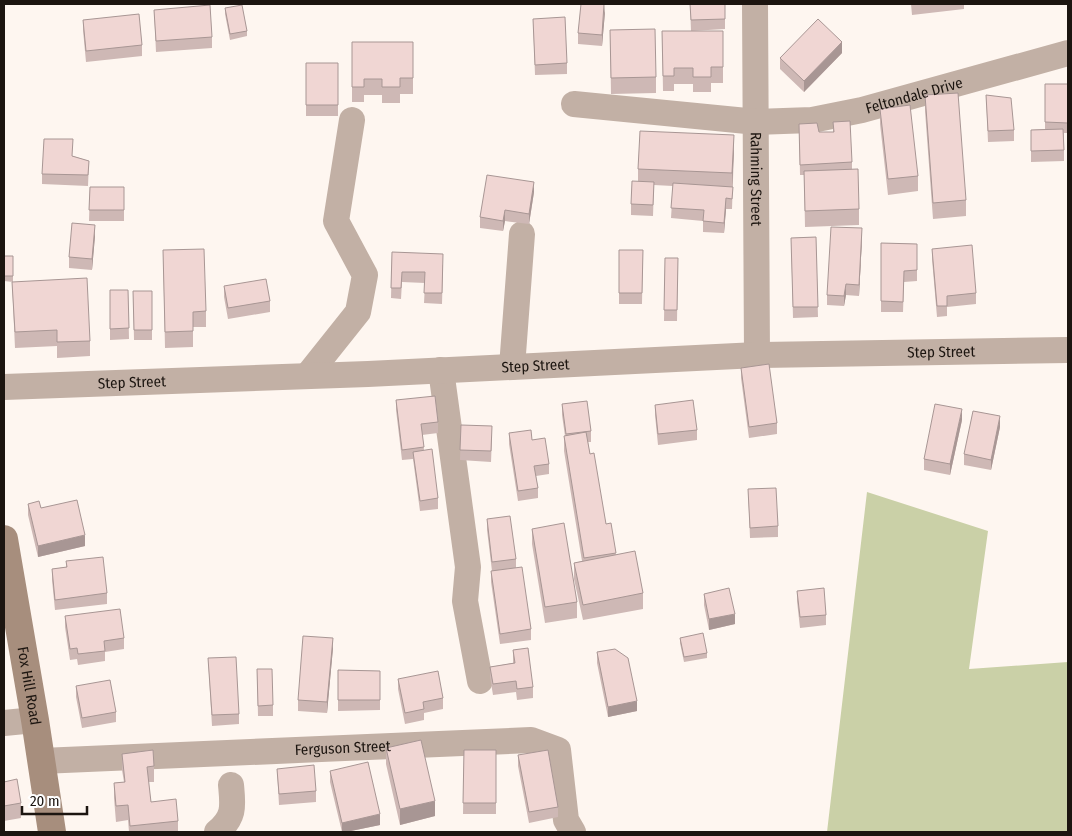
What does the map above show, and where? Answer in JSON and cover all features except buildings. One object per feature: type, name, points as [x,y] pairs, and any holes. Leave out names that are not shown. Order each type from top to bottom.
[{"type":"main road","name":"Fox Hill Road","points":[[4,539],[52,832]]},
{"type":"street","name":"Rahming Street","points":[[755,4],[757,355]]},
{"type":"street","name":"Feltondale Drive","points":[[574,104],[757,122],[812,120],[862,110],[1068,53]]},
{"type":"street","points":[[307,376],[358,312],[365,275],[336,221],[352,120]]},
{"type":"street","points":[[512,367],[522,234]]},
{"type":"street","name":"Step Street","points":[[4,386],[307,376],[757,355],[1068,350]]},
{"type":"street","points":[[441,370],[468,566],[465,600],[480,681]]},
{"type":"street","points":[[4,723],[35,720]]},
{"type":"street","name":"Ferguson Street","points":[[41,761],[530,740],[558,750],[566,820],[573,832]]},
{"type":"street","points":[[217,832],[233,812],[231,785]]},
{"type":"green space","points":[[867,492],[988,531],[969,669],[1068,662],[1068,832],[827,832]]}]
